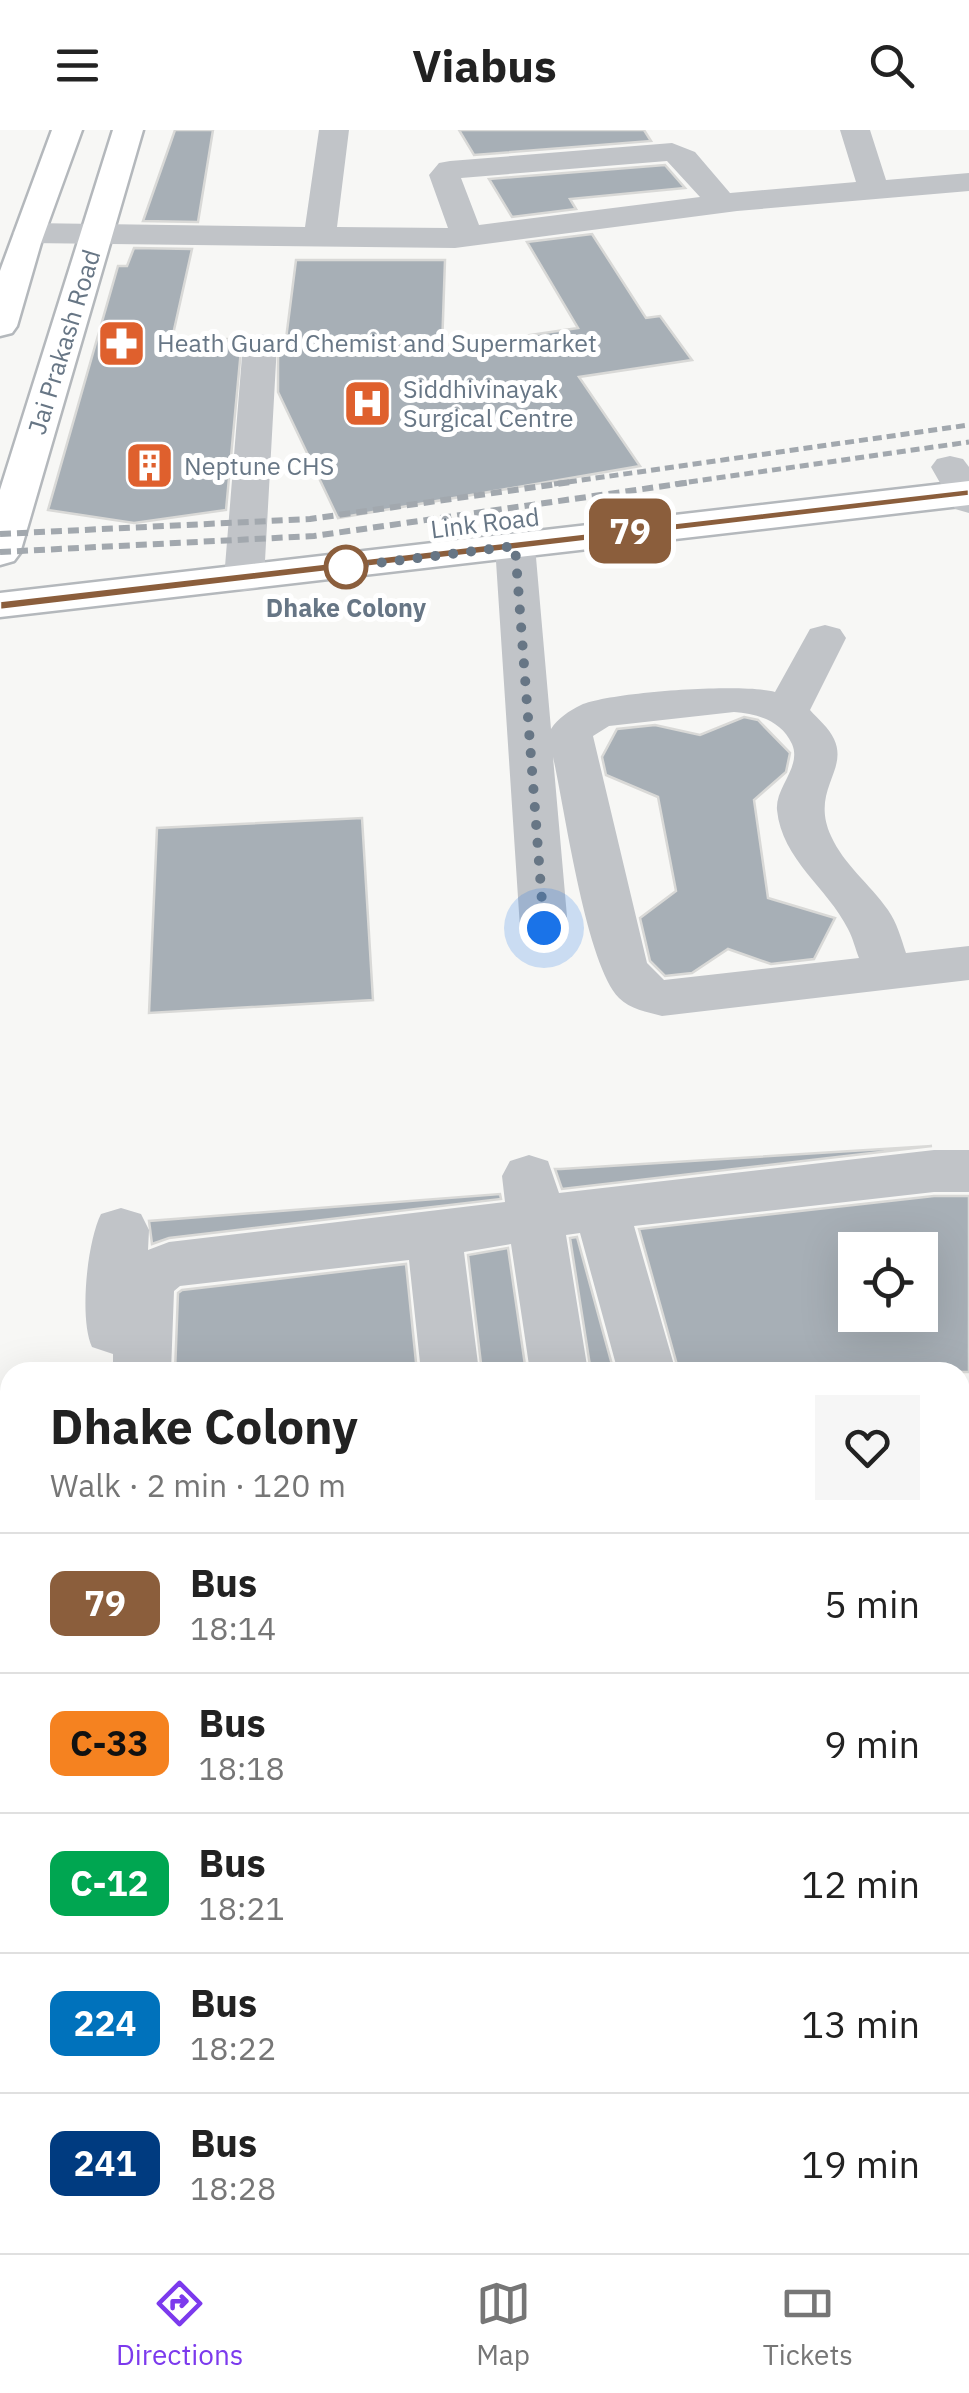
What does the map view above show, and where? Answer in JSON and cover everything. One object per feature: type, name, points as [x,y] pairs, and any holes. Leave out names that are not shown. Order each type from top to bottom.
[{"type":"main road","points":[[4,304],[67,130]]},
{"type":"main road","name":"Jai Prakash Road","points":[[0,553],[128,130]]},
{"type":"main road","name":"Link Road","points":[[0,605],[245,564],[964,484]]},
{"type":"main road","name":"Link Road","points":[[0,568],[245,564],[515,546],[964,484]]},
{"type":"street","points":[[320,234],[334,130]]},
{"type":"street","points":[[856,130],[873,188]]},
{"type":"street","points":[[439,135],[448,150],[477,156],[717,150],[721,204]]},
{"type":"street","points":[[464,228],[444,175],[450,170],[665,152],[684,158],[721,204]]},
{"type":"street","points":[[5,209],[34,221],[97,233],[320,234],[524,225],[647,206],[721,204],[969,182]]},
{"type":"street","points":[[245,564],[260,344]]},
{"type":"street","points":[[515,546],[544,928]]},
{"type":"street","points":[[786,710],[825,638]]},
{"type":"street","points":[[888,970],[870,922],[824,867],[807,834],[800,808],[803,789],[816,764],[814,742],[786,710],[760,701],[734,699],[598,714],[573,729],[622,963],[632,981],[647,995],[662,998],[969,963]]},
{"type":"street","points":[[142,1362],[145,1288],[154,1274],[168,1265],[434,1236],[533,1198],[601,1208],[934,1170],[969,1170]]},
{"type":"street","points":[[533,1198],[558,1362]]},
{"type":"street","points":[[601,1208],[644,1362]]},
{"type":"street","points":[[111,1362],[121,1230]]},
{"type":"street","points":[[434,1236],[449,1362]]},
{"type":"building","points":[[175,130],[213,130],[198,222],[143,221]]},
{"type":"building","points":[[459,130],[644,130],[651,141],[474,155]]},
{"type":"building","points":[[665,165],[685,188],[570,199],[576,209],[512,217],[489,179]]},
{"type":"building","points":[[592,234],[646,318],[660,316],[692,360],[579,377],[640,466],[338,518],[278,392],[278,339],[286,339],[296,260],[445,260],[442,348],[578,328],[527,242]]},
{"type":"building","points":[[134,248],[192,249],[172,339],[242,339],[226,510],[134,523],[48,510],[118,266],[127,266]]},
{"type":"building","points":[[744,717],[758,720],[790,753],[786,772],[754,800],[768,898],[835,918],[814,959],[771,964],[728,949],[692,973],[665,976],[650,961],[640,918],[676,891],[658,797],[606,775],[602,757],[617,729],[655,725],[700,735]]},
{"type":"building","points":[[362,818],[373,1000],[149,1013],[157,828]]},
{"type":"building","points":[[932,1146],[562,1189],[555,1169],[561,1169]]},
{"type":"building","points":[[500,1194],[501,1199],[169,1238],[152,1244],[149,1221]]},
{"type":"building","points":[[934,1196],[969,1196],[969,1362],[676,1362],[639,1229]]},
{"type":"building","points":[[577,1237],[611,1362],[589,1362],[570,1238]]},
{"type":"building","points":[[508,1248],[525,1362],[481,1362],[468,1255]]},
{"type":"building","points":[[406,1264],[416,1362],[175,1362],[178,1293]]},
{"type":"railway","points":[[554,484],[969,425]]},
{"type":"railway","points":[[675,484],[969,442]]},
{"type":"railway","points":[[0,534],[310,519],[571,482]]},
{"type":"railway","points":[[0,552],[314,536],[692,482]]},
{"type":"bus line","name":"79","points":[[0,605],[969,493]]},
{"type":"place","name":"Heath Guard Chemist and Supermarket","points":[[122,343]]},
{"type":"place","name":"Siddhivinayak Surgical Centre","points":[[368,403]]},
{"type":"place","name":"Neptune CHS","points":[[149,466]]},
{"type":"place","name":"Dhake Colony","points":[[346,567]]},
{"type":"route","points":[[346,567],[515,546],[544,928]]}]
